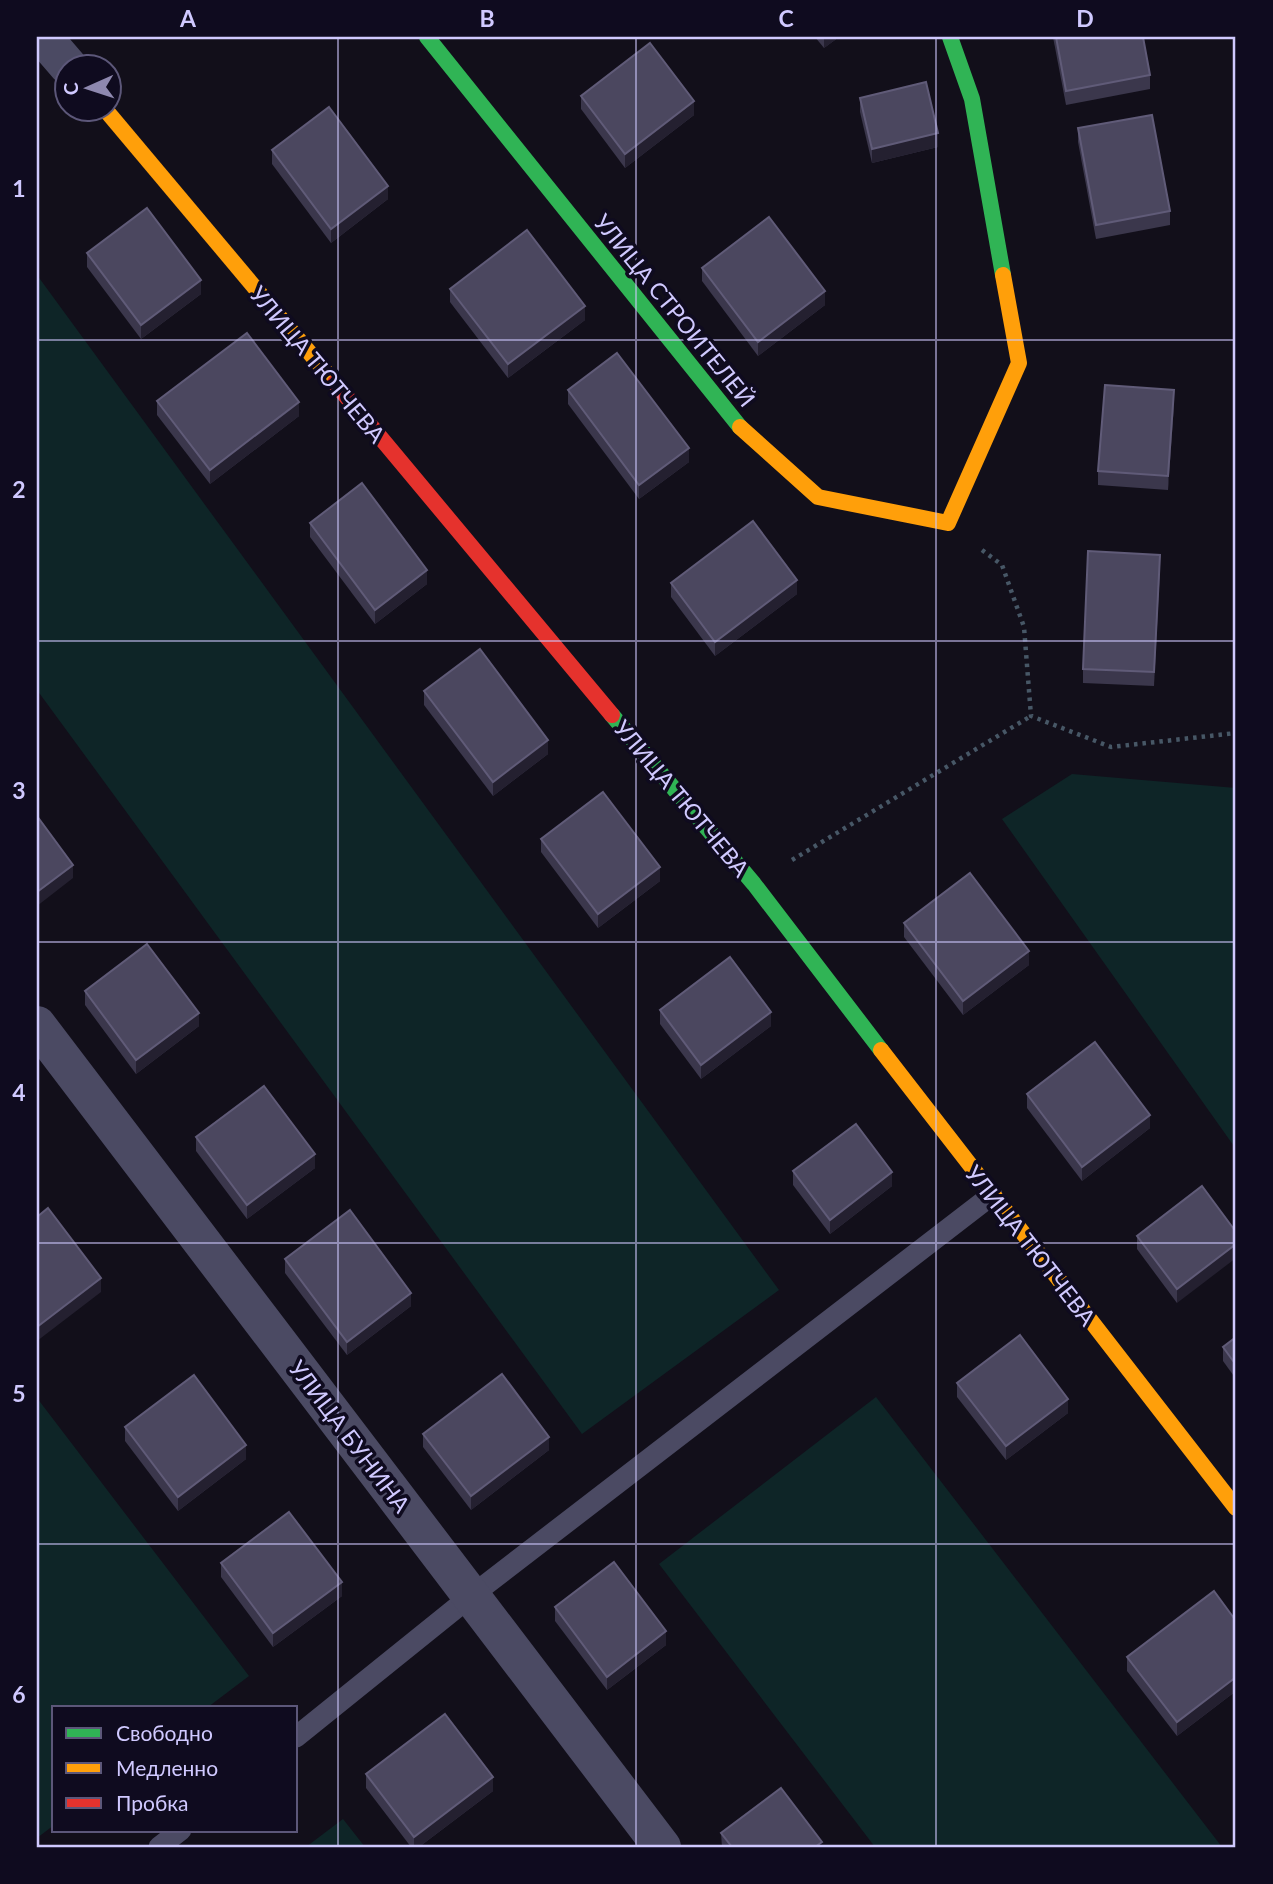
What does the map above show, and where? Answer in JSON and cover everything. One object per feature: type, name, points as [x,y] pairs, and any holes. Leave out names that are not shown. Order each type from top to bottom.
[{"type":"street","points":[[43,37],[56,52]]},
{"type":"street","name":"УЛИЦА СТРОИТЕЛЕЙ","points":[[427,37],[741,429],[818,497],[948,523]]},
{"type":"street","points":[[948,523],[1019,363],[972,100],[950,37]]},
{"type":"street","name":"УЛИЦА ТЮТЧЕВА","points":[[116,122],[754,884],[1236,1508]]},
{"type":"street","name":"УЛИЦА БУНИНА","points":[[37,1025],[663,1847]]},
{"type":"lane","points":[[298,1735],[471,1596],[992,1195]]},
{"type":"lane","points":[[159,1847],[178,1832]]},
{"type":"path","points":[[948,523],[1002,565],[1024,627],[1031,716]]},
{"type":"path","points":[[754,884],[1031,716]]},
{"type":"path","points":[[1031,716],[1111,747],[1236,733]]},
{"type":"green space","points":[[37,275],[779,1290],[582,1434],[37,690]]},
{"type":"green space","points":[[1072,774],[1236,788],[1236,1149],[1002,819]]},
{"type":"green space","points":[[876,1397],[1222,1847],[875,1847],[659,1564]]},
{"type":"green space","points":[[37,1398],[249,1676],[209,1706],[52,1706],[52,1827],[37,1838]]},
{"type":"green space","points":[[343,1819],[365,1847],[306,1847]]},
{"type":"building","points":[[1056,37],[1143,37],[1150,75],[1066,91]]},
{"type":"building","points":[[650,43],[694,101],[625,154],[581,96]]},
{"type":"building","points":[[926,82],[938,133],[872,149],[860,98]]},
{"type":"building","points":[[329,107],[388,186],[331,229],[272,150]]},
{"type":"building","points":[[1152,115],[1170,211],[1096,225],[1078,128]]},
{"type":"building","points":[[147,208],[201,280],[141,325],[87,253]]},
{"type":"building","points":[[769,217],[825,291],[758,342],[702,268]]},
{"type":"building","points":[[527,230],[585,306],[508,364],[450,289]]},
{"type":"building","points":[[247,333],[299,402],[210,470],[157,401]]},
{"type":"building","points":[[617,353],[689,448],[639,485],[568,390]]},
{"type":"building","points":[[1105,385],[1174,390],[1168,476],[1098,471]]},
{"type":"building","points":[[362,483],[427,570],[375,610],[310,523]]},
{"type":"building","points":[[753,521],[797,580],[715,642],[671,583]]},
{"type":"building","points":[[1088,551],[1160,555],[1154,672],[1083,669]]},
{"type":"building","points":[[480,649],[548,740],[493,782],[424,691]]},
{"type":"building","points":[[603,792],[660,867],[598,914],[541,839]]},
{"type":"building","points":[[37,816],[73,865],[37,892]]},
{"type":"building","points":[[970,873],[1029,951],[963,1001],[904,923]]},
{"type":"building","points":[[147,944],[199,1013],[136,1060],[85,991]]},
{"type":"building","points":[[730,957],[771,1012],[701,1065],[660,1010]]},
{"type":"building","points":[[1095,1042],[1150,1115],[1082,1167],[1027,1094]]},
{"type":"building","points":[[264,1086],[315,1154],[247,1205],[196,1137]]},
{"type":"building","points":[[856,1124],[892,1172],[830,1220],[793,1171]]},
{"type":"building","points":[[1202,1186],[1236,1232],[1236,1244],[1177,1289],[1137,1236]]},
{"type":"building","points":[[48,1208],[101,1278],[37,1327],[37,1217]]},
{"type":"building","points":[[350,1210],[411,1293],[347,1342],[285,1259]]},
{"type":"building","points":[[1020,1335],[1068,1399],[1006,1446],[957,1383]]},
{"type":"building","points":[[1236,1337],[1236,1365],[1223,1347]]},
{"type":"building","points":[[502,1374],[549,1437],[471,1496],[423,1434]]},
{"type":"building","points":[[194,1375],[246,1445],[178,1497],[125,1427]]},
{"type":"building","points":[[289,1512],[342,1582],[273,1633],[221,1563]]},
{"type":"building","points":[[614,1562],[666,1631],[607,1677],[555,1607]]},
{"type":"building","points":[[1214,1591],[1236,1621],[1236,1677],[1177,1722],[1127,1657]]},
{"type":"building","points":[[445,1714],[493,1777],[414,1837],[366,1774]]},
{"type":"building","points":[[781,1788],[822,1842],[815,1847],[732,1847],[721,1833]]},
{"type":"traffic: fast","points":[[427,37],[740,427]]},
{"type":"traffic: fast","points":[[950,37],[972,99],[1003,275]]},
{"type":"traffic: fast","points":[[612,715],[754,884],[881,1050]]},
{"type":"traffic: slow","points":[[116,122],[335,383]]},
{"type":"traffic: slow","points":[[740,427],[818,497],[948,523],[1019,363],[1003,275]]},
{"type":"traffic: slow","points":[[881,1050],[1236,1508]]},
{"type":"traffic: jam","points":[[335,383],[612,715]]}]
